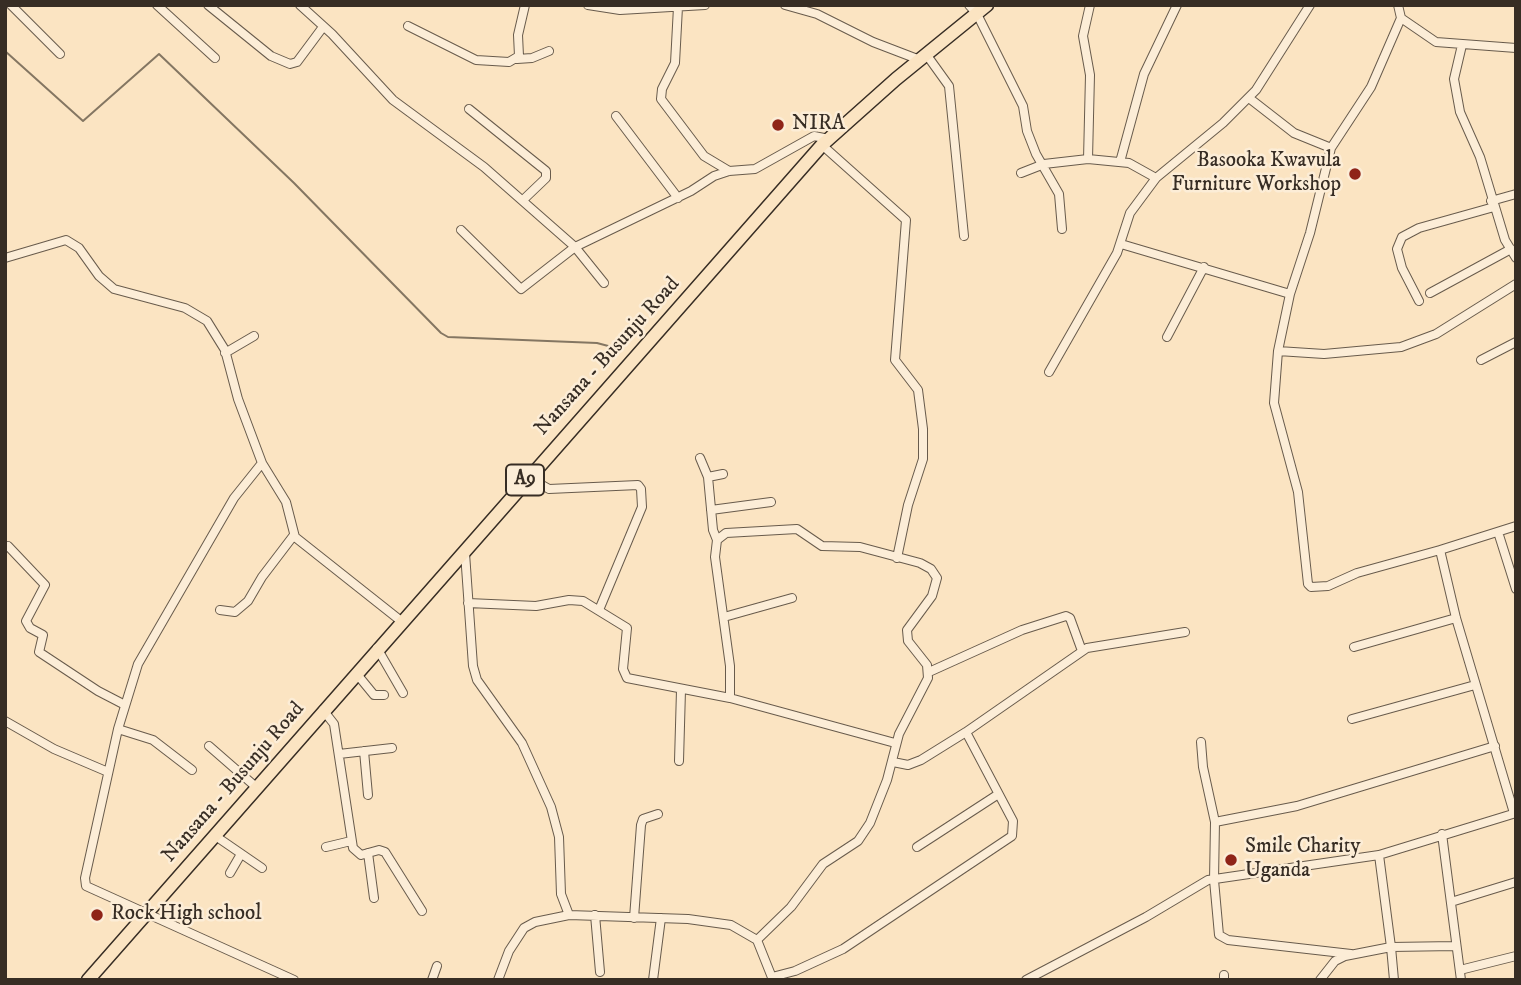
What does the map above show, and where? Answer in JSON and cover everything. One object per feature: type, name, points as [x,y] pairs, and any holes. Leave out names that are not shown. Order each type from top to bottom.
[{"type":"main road","name":"Nansana - Busunju Road","points":[[88,980],[464,549],[825,142],[978,8]]},
{"type":"street","points":[[11,5],[60,54]]},
{"type":"street","points":[[157,5],[215,58]]},
{"type":"street","points":[[208,5],[271,56],[290,64],[297,62],[323,27]]},
{"type":"street","points":[[300,5],[393,100],[467,153],[523,200],[575,247],[604,283]]},
{"type":"street","points":[[517,59],[518,35],[525,5]]},
{"type":"street","points":[[588,5],[633,8],[705,5]]},
{"type":"street","points":[[785,5],[817,14],[873,42],[923,57],[949,86],[964,236]]},
{"type":"street","points":[[1088,159],[1090,75],[1083,36],[1090,5]]},
{"type":"street","points":[[1120,162],[1122,145],[1144,74],[1177,5]]},
{"type":"street","points":[[1049,372],[1090,304],[1121,244],[1130,213],[1156,178],[1223,123],[1249,97],[1310,5]]},
{"type":"street","points":[[1398,5],[1401,18],[1371,88],[1331,148],[1311,233],[1290,294],[1278,351],[1274,403],[1298,492],[1308,584],[1316,588],[1328,586],[1357,573],[1516,526]]},
{"type":"street","points":[[678,7],[676,63],[662,89],[661,99],[704,156],[729,171]]},
{"type":"street","points":[[978,8],[1023,106],[1029,138],[1059,194],[1062,229]]},
{"type":"street","points":[[1401,18],[1436,42],[1516,48]]},
{"type":"street","points":[[408,26],[485,63],[532,58],[549,51]]},
{"type":"street","points":[[1462,45],[1454,79],[1460,112],[1480,157],[1492,204],[1516,258]]},
{"type":"street","points":[[1249,97],[1294,133],[1331,148]]},
{"type":"street","points":[[469,109],[546,171],[546,178],[523,200]]},
{"type":"street","points":[[615,116],[678,198]]},
{"type":"street","points":[[461,230],[522,289],[575,247],[729,171],[755,169],[814,136],[825,142],[906,220],[895,360],[918,390],[923,429],[923,459],[908,505],[897,558]]},
{"type":"street","points":[[1021,173],[1044,164],[1088,159],[1133,164],[1156,178]]},
{"type":"street","points":[[1419,301],[1402,268],[1397,248],[1402,237],[1419,228],[1516,194]]},
{"type":"street","points":[[5,258],[59,241],[73,243],[99,276],[114,289],[185,308],[207,321],[216,332],[225,353],[262,463],[286,502],[294,535],[328,566],[401,621]]},
{"type":"street","points":[[1121,244],[1290,294]]},
{"type":"street","points":[[1430,293],[1511,249]]},
{"type":"street","points":[[1167,337],[1203,267]]},
{"type":"street","points":[[1278,351],[1343,354],[1401,347],[1436,334],[1516,284]]},
{"type":"street","points":[[225,353],[254,336]]},
{"type":"street","points":[[1481,360],[1516,342]]},
{"type":"street","points":[[699,458],[708,477],[717,540],[715,557],[724,617],[730,698]]},
{"type":"street","points":[[262,463],[234,498],[219,528],[165,613],[138,664],[118,729],[85,869],[86,886],[145,915],[212,941],[294,980]]},
{"type":"street","points":[[708,477],[723,474]]},
{"type":"street","points":[[528,477],[549,489],[638,485],[642,489],[642,507],[599,610]]},
{"type":"street","points":[[711,510],[771,502]]},
{"type":"street","points":[[717,540],[726,533],[797,529],[822,545],[860,547],[926,566],[937,578],[934,592],[907,630],[908,640],[929,672]]},
{"type":"street","points":[[1498,533],[1516,589]]},
{"type":"street","points":[[220,610],[235,612],[248,601],[262,577],[294,535]]},
{"type":"street","points":[[8,547],[44,585],[26,621],[27,625],[43,635],[39,652],[98,691],[125,705]]},
{"type":"street","points":[[464,549],[470,646],[477,680],[522,743],[551,807],[559,837],[561,894],[569,915]]},
{"type":"street","points":[[1026,980],[1146,917],[1196,885],[1379,855],[1515,813],[1475,685],[1440,550]]},
{"type":"street","points":[[724,617],[792,598]]},
{"type":"street","points":[[468,603],[536,606],[569,600],[583,601],[624,625],[628,631],[623,675],[637,681],[730,698],[895,743]]},
{"type":"street","points":[[757,940],[791,907],[822,864],[853,844],[863,834],[893,762],[895,743],[929,672],[1022,630],[1065,617],[1070,618],[1082,651]]},
{"type":"street","points":[[1354,647],[1456,618]]},
{"type":"street","points":[[893,762],[908,765],[921,760],[1089,647],[1185,632]]},
{"type":"street","points":[[377,648],[403,693]]},
{"type":"street","points":[[356,673],[374,695],[384,695]]},
{"type":"street","points":[[1352,719],[1475,685]]},
{"type":"street","points":[[679,761],[681,690]]},
{"type":"street","points":[[323,710],[334,724],[352,841],[357,853],[379,850],[385,852],[422,911]]},
{"type":"street","points":[[5,721],[54,749],[108,772]]},
{"type":"street","points":[[118,729],[153,740],[192,770]]},
{"type":"street","points":[[498,980],[509,951],[524,928],[535,922],[569,915],[661,918],[731,925],[757,940],[773,978],[843,949],[1008,839],[1014,832],[1013,821],[966,732]]},
{"type":"street","points":[[1201,742],[1203,767],[1215,822],[1214,880],[1218,929],[1224,939],[1351,954]]},
{"type":"street","points":[[209,746],[256,787]]},
{"type":"street","points":[[1215,822],[1297,806],[1495,746]]},
{"type":"street","points":[[339,754],[392,748]]},
{"type":"street","points":[[364,751],[368,795]]},
{"type":"street","points":[[917,847],[997,795]]},
{"type":"street","points":[[634,918],[641,825],[643,819],[658,814]]},
{"type":"street","points":[[1442,834],[1461,980]]},
{"type":"street","points":[[214,835],[262,868]]},
{"type":"street","points":[[326,846],[352,841]]},
{"type":"street","points":[[368,853],[374,898]]},
{"type":"street","points":[[230,873],[242,854]]},
{"type":"street","points":[[1379,855],[1394,980]]},
{"type":"street","points":[[1451,902],[1516,882]]},
{"type":"street","points":[[595,915],[600,972]]},
{"type":"street","points":[[653,980],[661,918]]},
{"type":"street","points":[[1320,980],[1335,961],[1351,954],[1391,947],[1455,946]]},
{"type":"street","points":[[1460,970],[1516,956]]},
{"type":"street","points":[[432,980],[438,966]]},
{"type":"waterway","points":[[5,51],[83,121],[159,54],[294,183],[441,333],[448,337],[597,343],[612,347]]},
{"type":"place","name":"NIRA","points":[[778,125]]},
{"type":"place","name":"Basooka Kwavula Furniture Workshop","points":[[1355,174]]},
{"type":"place","name":"Smile Charity Uganda","points":[[1231,860]]},
{"type":"place","name":"Rock High school","points":[[97,915]]}]
